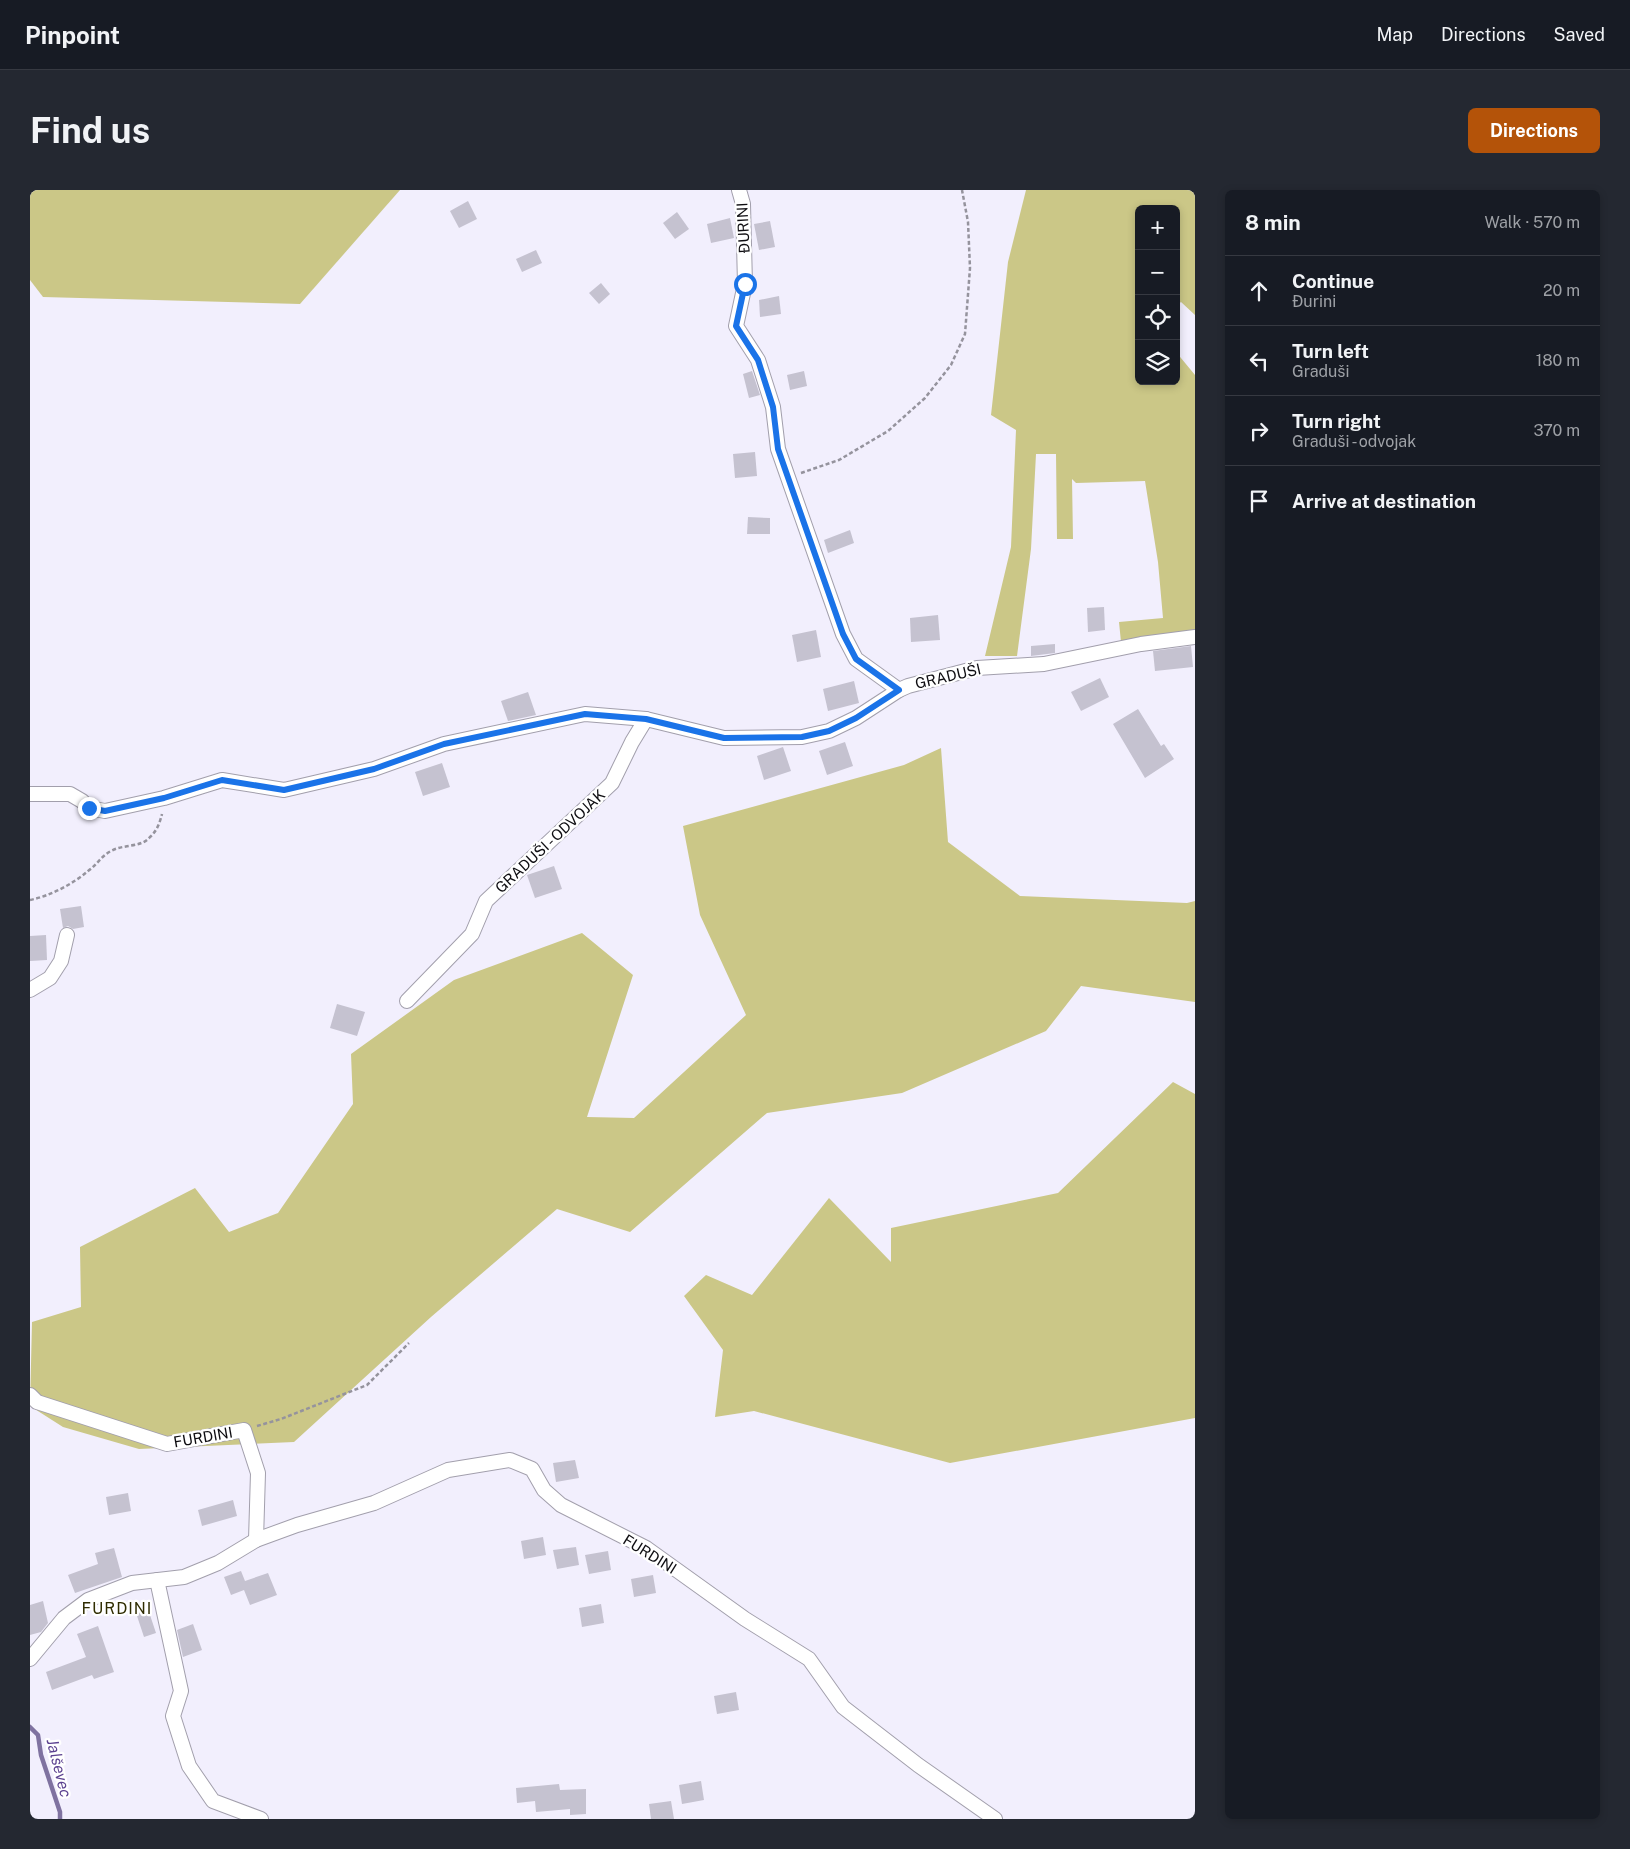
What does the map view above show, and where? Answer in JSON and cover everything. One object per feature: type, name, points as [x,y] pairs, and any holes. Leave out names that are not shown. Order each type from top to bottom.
[{"type":"street","name":"ĐURINI","points":[[736,326],[745,284],[744,204],[739,190]]},
{"type":"street","name":"GRADUŠI","points":[[736,326],[758,360],[773,407],[778,449],[843,634],[856,659],[899,690],[978,668],[1044,664],[1141,644],[1195,637]]},
{"type":"street","points":[[30,794],[70,794],[82,800],[89,808],[105,811],[164,798],[222,780],[284,790],[374,769],[444,744],[585,714],[646,719],[724,738],[802,737],[829,731],[856,718],[899,690]]},
{"type":"street","name":"GRADUŠI - ODVOJAK","points":[[407,1001],[472,934],[486,901],[612,783],[632,742],[646,719]]},
{"type":"street","points":[[30,990],[50,978],[61,961],[67,935]]},
{"type":"street","name":"FURDINI","points":[[30,1395],[37,1402],[167,1444],[244,1430],[258,1473],[256,1540]]},
{"type":"street","name":"FURDINI","points":[[30,1659],[64,1618],[88,1600],[132,1583],[184,1577],[218,1563],[256,1540],[297,1525],[374,1503],[448,1470],[510,1460],[532,1470],[544,1490],[561,1505],[646,1548],[745,1619],[809,1659],[843,1707],[918,1765],[995,1819]]},
{"type":"street","points":[[157,1580],[181,1691],[173,1716],[189,1766],[213,1800],[261,1819]]},
{"type":"path","points":[[788,478],[839,460],[888,431],[925,398],[951,365],[965,334],[970,268],[968,222],[962,190]]},
{"type":"path","points":[[30,900],[40,898],[65,886],[89,871],[99,858],[112,850],[126,845],[138,844],[149,839],[159,825]]},
{"type":"path","points":[[244,1430],[281,1419],[367,1385],[409,1343]]},
{"type":"shaded area","points":[[30,190],[400,190],[300,304],[43,297],[30,280]]},
{"type":"shaded area","points":[[1026,190],[1195,190],[1195,315],[1180,303],[1180,205],[1135,205],[1135,385],[1180,385],[1180,357],[1195,375],[1195,633],[1121,642],[1119,622],[1163,618],[1158,562],[1145,481],[1076,483],[1072,479],[1073,539],[1057,539],[1056,454],[1036,454],[1031,549],[1017,656],[985,656],[1011,547],[1016,430],[991,415],[1008,262]]},
{"type":"shaded area","points":[[941,748],[948,842],[1020,896],[1187,903],[1195,901],[1195,1002],[1081,986],[1046,1031],[902,1093],[767,1113],[630,1232],[557,1209],[431,1317],[294,1442],[139,1449],[63,1427],[30,1406],[32,1322],[81,1307],[80,1247],[195,1188],[229,1232],[278,1213],[353,1104],[351,1054],[454,980],[582,933],[633,975],[587,1117],[634,1118],[746,1015],[700,915],[683,826],[904,765]]},
{"type":"shaded area","points":[[1173,1082],[1195,1094],[1195,1418],[950,1463],[754,1411],[715,1417],[723,1350],[684,1296],[706,1275],[752,1295],[829,1198],[891,1262],[891,1228],[1058,1193]]},
{"type":"building","points":[[468,201],[477,219],[459,228],[450,211]]},
{"type":"building","points":[[677,212],[689,229],[675,239],[663,223]]},
{"type":"building","points":[[730,218],[734,238],[711,243],[707,224]]},
{"type":"building","points":[[770,221],[775,247],[759,250],[754,224]]},
{"type":"building","points":[[536,250],[542,263],[522,272],[516,259]]},
{"type":"building","points":[[601,283],[610,294],[599,304],[589,293]]},
{"type":"building","points":[[779,296],[781,314],[760,317],[759,300]]},
{"type":"building","points":[[752,371],[760,395],[749,398],[743,374]]},
{"type":"building","points":[[804,371],[807,386],[790,390],[787,375]]},
{"type":"building","points":[[755,452],[757,476],[735,478],[733,454]]},
{"type":"building","points":[[748,517],[770,518],[770,534],[747,534]]},
{"type":"building","points":[[850,530],[854,543],[828,553],[824,540]]},
{"type":"building","points":[[1104,607],[1105,630],[1088,632],[1087,608]]},
{"type":"building","points":[[938,615],[940,640],[911,642],[910,618]]},
{"type":"building","points":[[816,630],[821,657],[797,662],[792,635]]},
{"type":"building","points":[[1055,644],[1055,653],[1031,656],[1031,646]]},
{"type":"building","points":[[1191,646],[1193,667],[1155,671],[1153,651]]},
{"type":"building","points":[[1100,678],[1109,697],[1081,711],[1071,692]]},
{"type":"building","points":[[854,681],[859,703],[828,711],[823,689]]},
{"type":"building","points":[[528,692],[536,715],[508,721],[501,701]]},
{"type":"building","points":[[1138,709],[1161,746],[1164,744],[1174,759],[1145,778],[1113,724]]},
{"type":"building","points":[[845,742],[853,766],[827,775],[819,751]]},
{"type":"building","points":[[783,747],[791,771],[764,780],[757,756]]},
{"type":"building","points":[[442,763],[450,787],[423,796],[415,772]]},
{"type":"building","points":[[554,866],[562,889],[535,898],[527,875]]},
{"type":"building","points":[[81,906],[84,927],[73,929],[68,926],[63,928],[60,909]]},
{"type":"building","points":[[46,935],[47,960],[30,961],[30,936]]},
{"type":"building","points":[[337,1004],[365,1012],[357,1036],[330,1028]]},
{"type":"building","points":[[575,1460],[579,1478],[556,1482],[553,1463]]},
{"type":"building","points":[[128,1493],[131,1511],[109,1515],[106,1497]]},
{"type":"building","points":[[233,1500],[237,1516],[202,1526],[198,1510]]},
{"type":"building","points":[[543,1537],[546,1555],[524,1559],[521,1541]]},
{"type":"building","points":[[576,1547],[579,1565],[557,1569],[553,1550]]},
{"type":"building","points":[[114,1548],[122,1577],[75,1593],[68,1575],[98,1564],[95,1553]]},
{"type":"building","points":[[608,1551],[611,1570],[589,1574],[585,1555]]},
{"type":"building","points":[[241,1571],[245,1581],[268,1573],[277,1595],[250,1605],[244,1590],[231,1595],[224,1577]]},
{"type":"building","points":[[653,1575],[656,1593],[634,1597],[631,1579]]},
{"type":"building","points":[[43,1601],[48,1623],[41,1632],[30,1635],[30,1605]]},
{"type":"building","points":[[146,1603],[156,1633],[144,1637],[134,1607]]},
{"type":"building","points":[[601,1604],[604,1623],[582,1627],[579,1608]]},
{"type":"building","points":[[193,1624],[202,1650],[183,1657],[177,1630]]},
{"type":"building","points":[[98,1626],[114,1672],[94,1679],[92,1675],[52,1690],[46,1672],[86,1657],[77,1634]]},
{"type":"building","points":[[736,1692],[739,1710],[717,1714],[714,1696]]},
{"type":"building","points":[[701,1781],[704,1800],[682,1804],[679,1785]]},
{"type":"building","points":[[559,1784],[560,1790],[586,1789],[586,1814],[570,1815],[570,1809],[536,1812],[535,1801],[517,1803],[516,1788]]},
{"type":"building","points":[[671,1801],[674,1819],[651,1819],[649,1804]]},
{"type":"waterway","name":"Jalševec","points":[[30,1727],[38,1735],[41,1755],[60,1812],[60,1819]]},
{"type":"district","name":"FURDINI","points":[[117,1608]]},
{"type":"route","points":[[89,808],[105,811],[164,798],[222,780],[284,790],[374,769],[444,744],[585,714],[646,719],[724,738],[802,737],[829,731],[856,718],[899,690],[856,659],[843,634],[778,449],[773,407],[758,360],[736,326],[745,284]]}]
